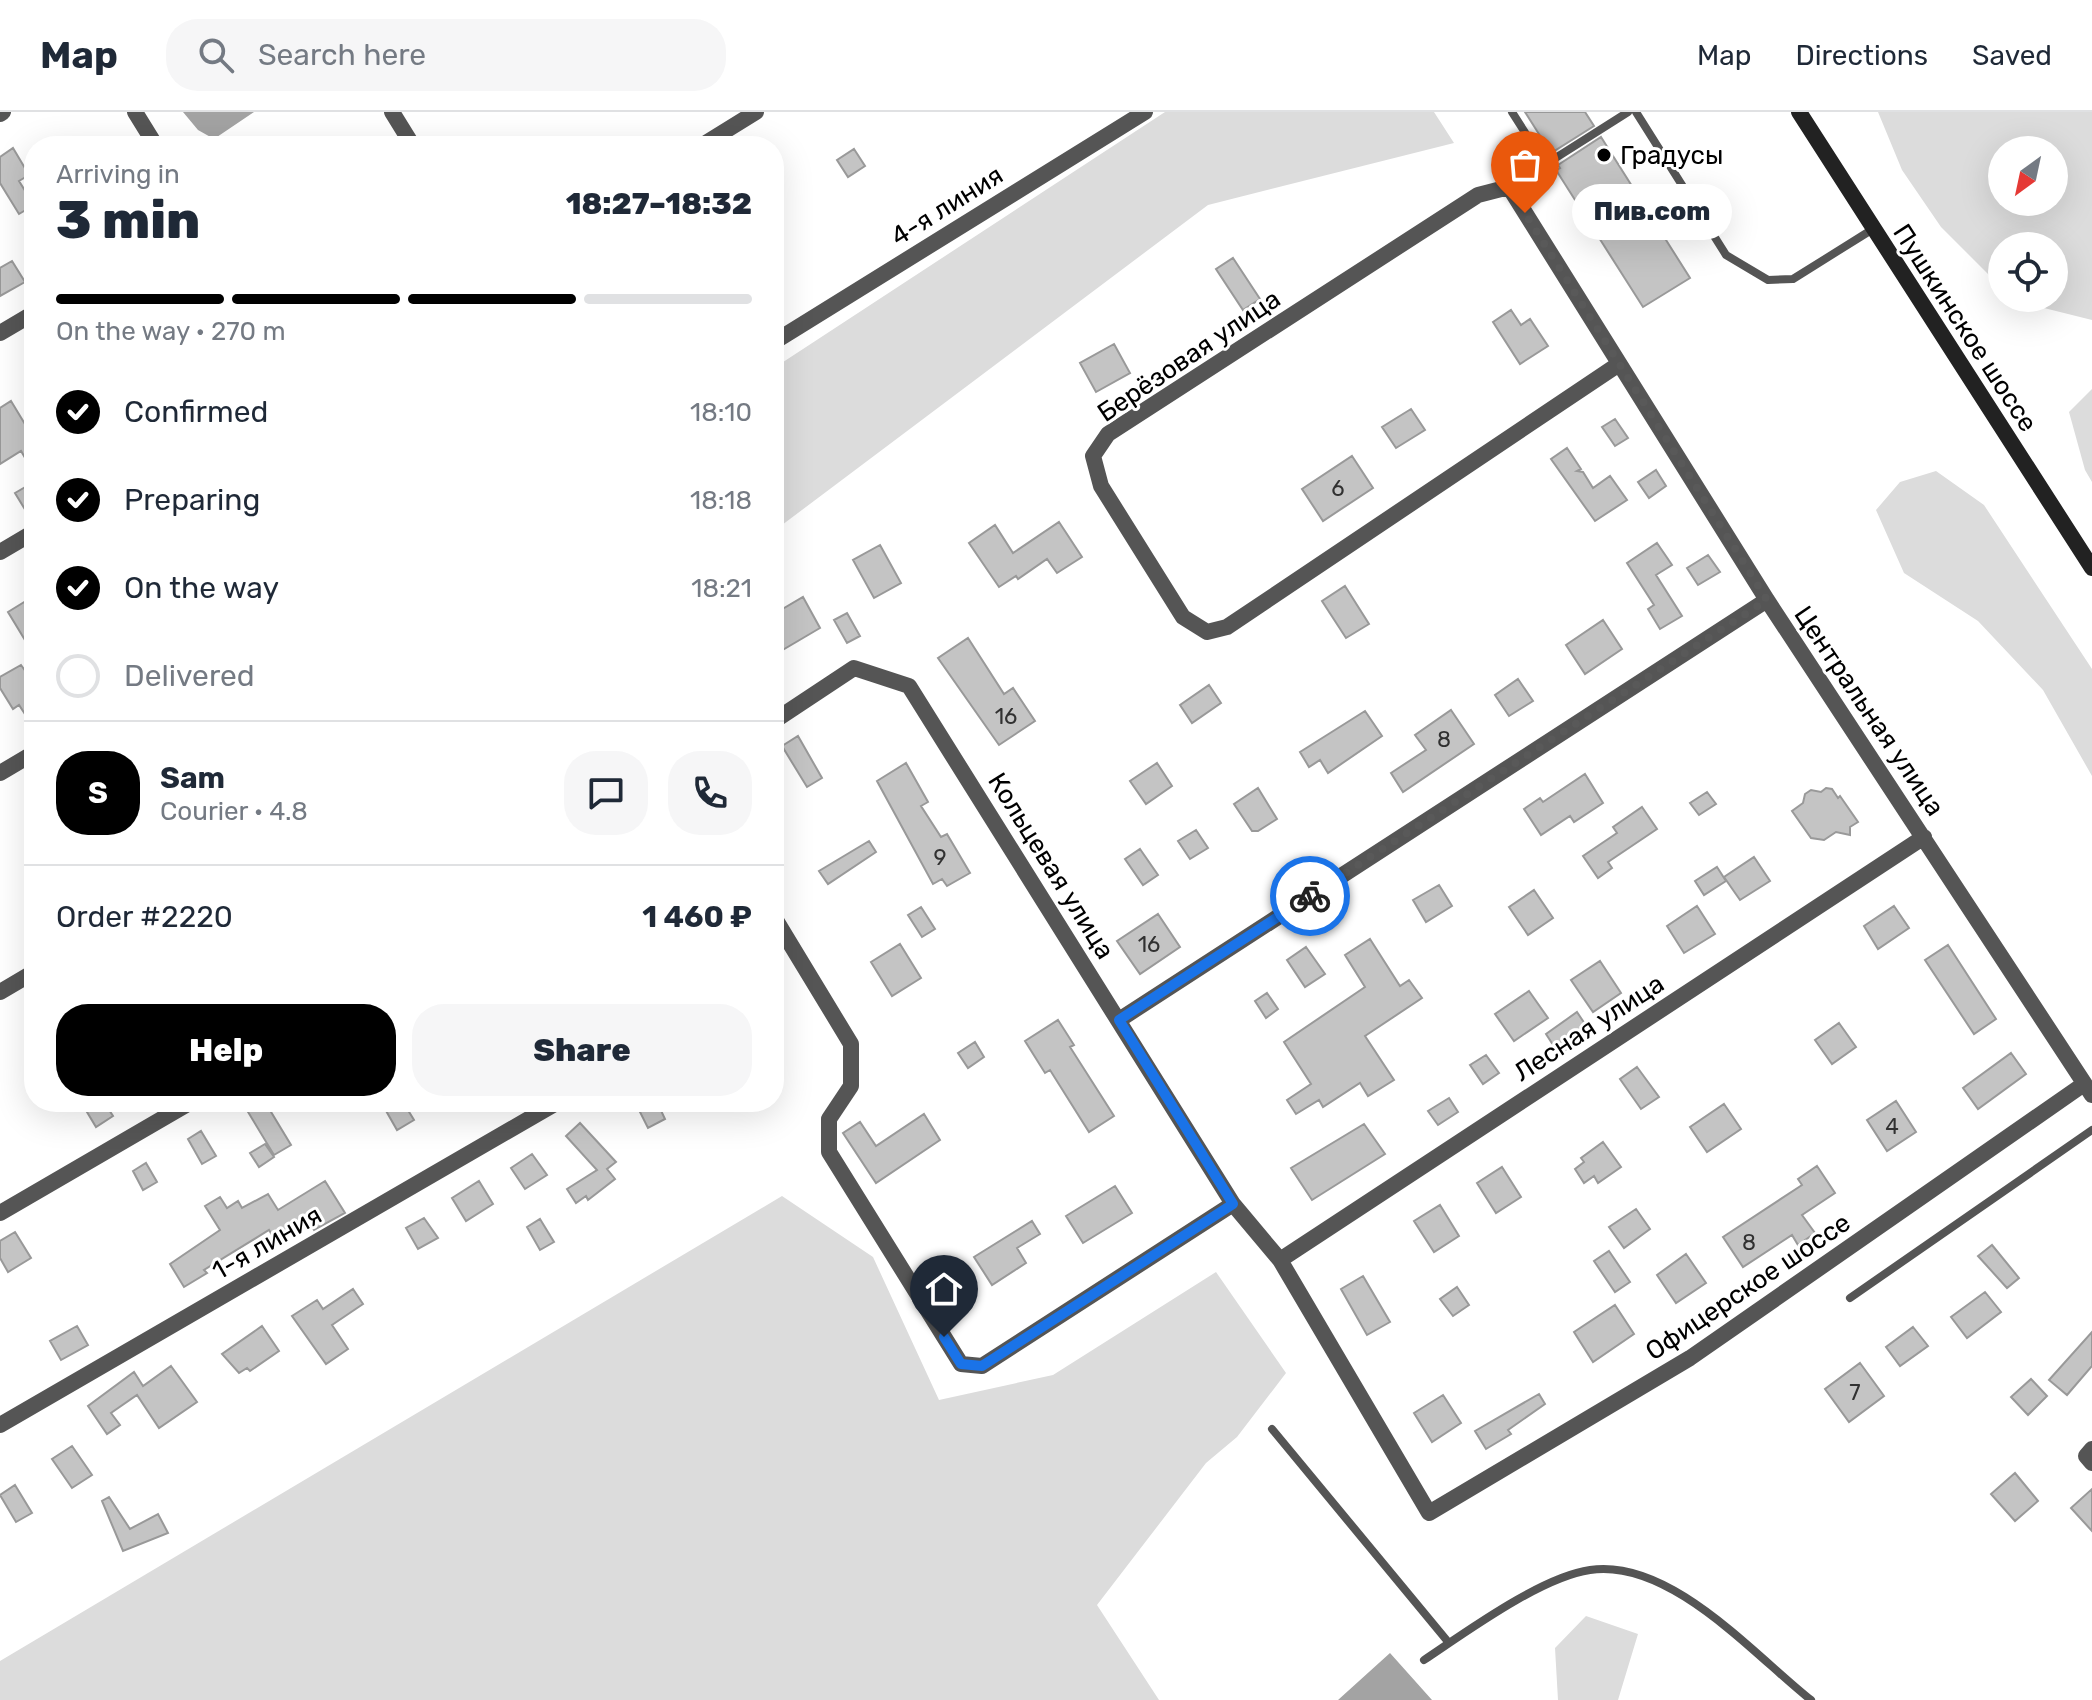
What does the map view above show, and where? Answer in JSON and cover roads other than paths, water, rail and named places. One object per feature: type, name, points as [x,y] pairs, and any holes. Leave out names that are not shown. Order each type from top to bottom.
[{"type":"main road","name":"Пушкинское шоссе","points":[[1799,112],[2092,568]]},
{"type":"street","points":[[135,112],[150,136]]},
{"type":"street","points":[[392,112],[407,136]]},
{"type":"street","points":[[717,136],[756,112]]},
{"type":"street","name":"4-я линия","points":[[784,336],[1145,112]]},
{"type":"street","name":"Берёзовая улица","points":[[1509,187],[1478,195],[1108,434],[1093,456],[1101,486],[1183,617],[1207,632],[1227,627],[1619,364]]},
{"type":"street","name":"Центральная улица","points":[[1509,187],[1767,600],[2088,1089]]},
{"type":"street","points":[[0,333],[24,319]]},
{"type":"street","points":[[0,552],[24,538]]},
{"type":"street","points":[[1119,1020],[1767,600]]},
{"type":"street","name":"Кольцевая улица","points":[[784,714],[854,668],[909,686],[1233,1204],[1280,1260],[1429,1513]]},
{"type":"street","points":[[0,773],[24,759]]},
{"type":"street","name":"Лесная улица","points":[[1280,1260],[1924,837]]},
{"type":"street","points":[[784,933],[851,1044],[851,1086],[829,1119],[829,1152],[961,1364],[982,1366],[1233,1204]]},
{"type":"street","points":[[0,992],[24,978]]},
{"type":"street","name":"Офицерское шоссе","points":[[1429,1513],[1690,1358],[2088,1089]]},
{"type":"street","points":[[0,1213],[174,1112]]},
{"type":"street","name":"1-я линия","points":[[0,1425],[541,1112]]},
{"type":"street","points":[[2092,1449],[2086,1456],[2092,1463]]},
{"type":"lane","points":[[1512,112],[1545,164]]},
{"type":"lane","points":[[1509,187],[1628,112]]},
{"type":"lane","points":[[1636,112],[1726,255],[1768,280],[1793,279],[1873,229]]},
{"type":"lane","points":[[1850,1298],[2092,1130]]},
{"type":"lane","points":[[1272,1429],[1449,1643]]},
{"type":"lane","points":[[1424,1660],[1562,1577],[1592,1569],[1633,1573],[1676,1591],[1811,1700]]},
{"type":"place","name":"Градусы","points":[[1604,155]]},
{"type":"place","name":"Пив.com","points":[[1525,213]]}]
